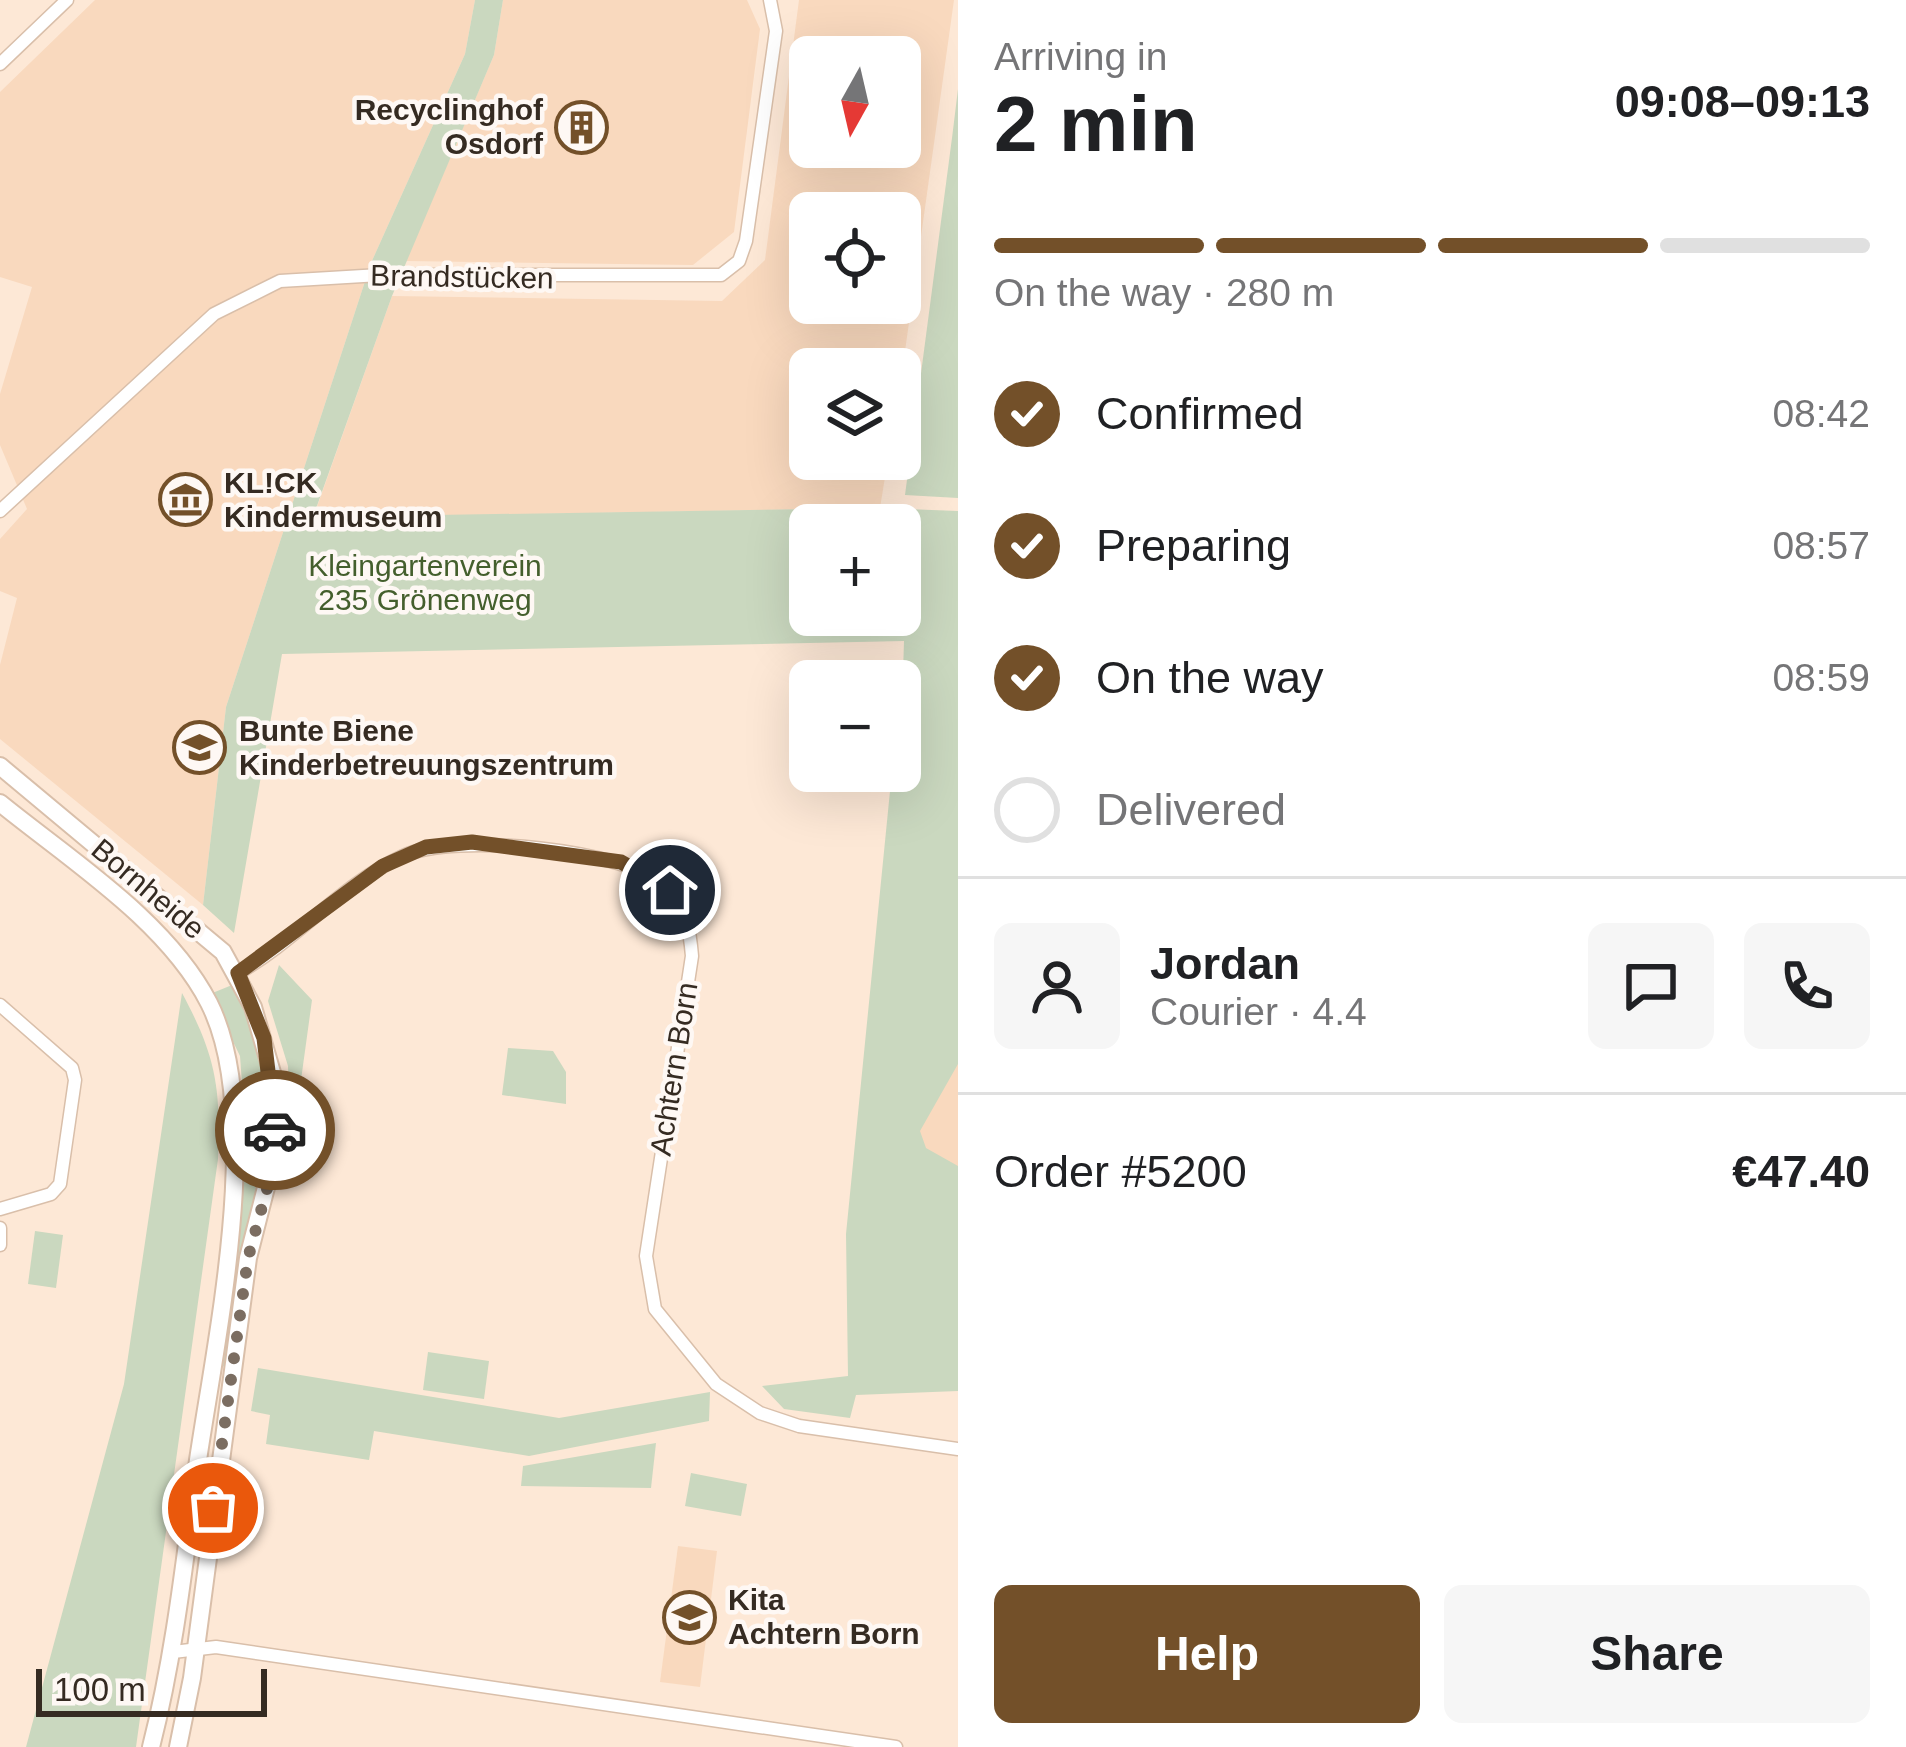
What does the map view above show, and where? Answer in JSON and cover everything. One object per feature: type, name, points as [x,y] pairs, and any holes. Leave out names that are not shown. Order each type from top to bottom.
[{"type":"street","points":[[0,64],[68,0]]},
{"type":"street","name":"Brandstücken","points":[[0,511],[214,314],[280,281],[380,274],[700,279],[721,275],[739,261],[746,241],[776,31],[770,0]]},
{"type":"street","name":"Bornheide","points":[[0,766],[215,945],[238,973],[273,1076],[270,1178],[248,1258],[178,1747]]},
{"type":"street","points":[[0,800],[16,779]]},
{"type":"street","name":"Bornheide","points":[[0,800],[138,919],[191,975],[228,1052],[229,1250],[173,1652],[151,1747]]},
{"type":"street","name":"Achtern Born","points":[[238,973],[383,866],[426,847],[472,842],[621,862],[651,874],[683,910],[692,956],[646,1256],[655,1309],[716,1384],[760,1413],[800,1426],[958,1449]]},
{"type":"street","points":[[0,1005],[72,1068],[75,1080],[60,1184],[51,1194],[0,1209]]},
{"type":"street","points":[[232,1133],[247,1148],[274,1139]]},
{"type":"street","points":[[0,1228],[0,1245]]},
{"type":"street","points":[[186,1548],[196,1646]]},
{"type":"street","points":[[173,1652],[196,1646],[896,1747]]},
{"type":"shaded area","points":[[95,0],[475,0],[465,54],[371,263],[226,707],[203,905],[0,739],[0,665],[17,598],[0,591],[0,539],[27,509],[0,445],[0,394],[32,287],[0,277],[0,92]]},
{"type":"shaded area","points":[[503,0],[747,0],[760,29],[734,232],[693,265],[406,261],[494,55]]},
{"type":"shaded area","points":[[799,0],[954,0],[921,236],[921,192],[789,192],[789,324],[909,324],[905,348],[789,348],[789,480],[885,480],[881,504],[313,518],[392,296],[722,301],[765,260],[789,76],[789,168],[921,168],[921,36],[794,36]]},
{"type":"shaded area","points":[[958,1021],[958,1220],[872,1170]]},
{"type":"shaded area","name":"Kita Achtern Born","points":[[678,1546],[717,1551],[700,1687],[660,1682]]},
{"type":"green space","name":"Kleingartenverein 235 Grönenweg","points":[[475,0],[503,0],[494,55],[392,296],[313,517],[789,509],[789,636],[921,636],[921,510],[958,511],[958,1064],[920,1131],[926,1148],[958,1166],[958,1391],[856,1395],[850,1418],[784,1409],[762,1386],[848,1376],[846,1234],[890,792],[921,792],[921,660],[903,660],[904,641],[282,654],[234,933],[203,905],[226,707],[371,263],[465,54]]},
{"type":"green space","points":[[958,89],[958,498],[905,495],[907,480],[921,480],[921,373]]},
{"type":"green space","points":[[279,965],[312,1000],[294,1131],[290,1130],[288,1066],[268,1001]]},
{"type":"green space","points":[[237,983],[266,1079],[263,1117],[254,1132],[245,1125],[240,1056],[210,994]]},
{"type":"green space","points":[[182,993],[214,1073],[218,1159],[136,1747],[26,1747],[124,1384]]},
{"type":"green space","points":[[508,1048],[553,1051],[566,1072],[566,1104],[502,1095]]},
{"type":"green space","points":[[235,1151],[267,1154],[246,1232],[227,1367],[216,1365]]},
{"type":"green space","points":[[35,1231],[63,1235],[56,1288],[28,1284]]},
{"type":"green space","points":[[428,1352],[489,1361],[484,1399],[423,1390]]},
{"type":"green space","points":[[258,1368],[559,1418],[710,1392],[709,1421],[529,1456],[374,1431],[369,1460],[266,1444],[270,1415],[251,1411]]},
{"type":"green space","points":[[656,1443],[651,1488],[521,1486],[523,1466]]},
{"type":"green space","points":[[691,1473],[747,1484],[741,1516],[685,1506]]},
{"type":"way so far","points":[[213,1508],[248,1258],[266,1197],[275,1130]]},
{"type":"place","name":"Recyclinghof Osdorf","points":[[582,127]]},
{"type":"place","name":"KL!CK Kindermuseum","points":[[185,500]]},
{"type":"place","name":"Bunte Biene Kinderbetreuungszentrum","points":[[200,748]]},
{"type":"place","name":"Kita Achtern Born","points":[[689,1617]]},
{"type":"route","points":[[275,1130],[273,1076],[264,1038],[238,973],[383,866],[426,847],[472,842],[621,862],[651,874],[670,890]]}]
